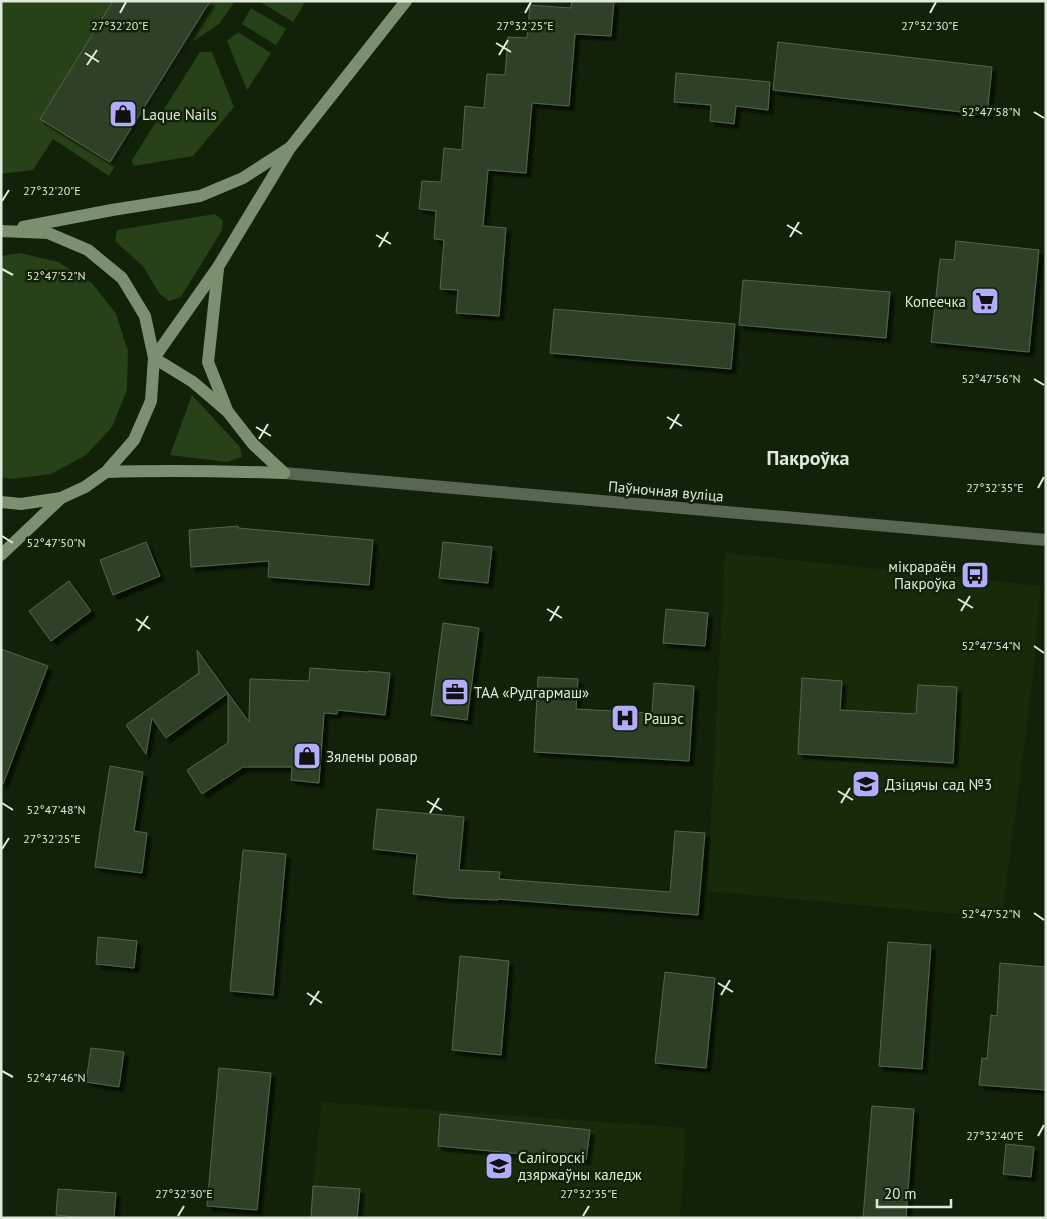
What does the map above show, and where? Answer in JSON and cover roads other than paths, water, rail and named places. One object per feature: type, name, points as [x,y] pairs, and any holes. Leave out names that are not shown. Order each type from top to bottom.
[{"type":"main road","points":[[154,358],[218,267],[290,148],[406,1]]},
{"type":"main road","points":[[2,231],[112,210],[200,196],[243,178],[290,148]]},
{"type":"main road","points":[[1,502],[21,504],[61,498],[85,487],[106,472],[134,440],[150,401],[154,358],[144,316],[122,278],[88,250],[48,233],[2,231]]},
{"type":"main road","points":[[218,267],[208,362],[228,412]]},
{"type":"main road","points":[[154,358],[193,382],[228,412],[253,444],[284,473]]},
{"type":"main road","points":[[106,472],[198,470],[284,473]]},
{"type":"main road","points":[[1,555],[61,498]]},
{"type":"street","name":"Паўночная вуліца","points":[[284,473],[1046,540]]},
{"type":"place","name":"Laque Nails","points":[[123,114]]},
{"type":"place","name":"Копеечка","points":[[985,301]]},
{"type":"place","name":"мікрараён Пакроўка","points":[[975,575]]},
{"type":"place","name":"ТАА «Рудгармаш»","points":[[455,692]]},
{"type":"place","name":"Рашэс","points":[[625,718]]},
{"type":"place","name":"Зялены ровар","points":[[307,756]]},
{"type":"place","name":"Дзіцячы сад №3","points":[[866,784]]},
{"type":"place","name":"Салігорскі дзяржаўны каледж","points":[[499,1166]]},
{"type":"district","name":"Пакроўка","points":[[808,458]]}]
